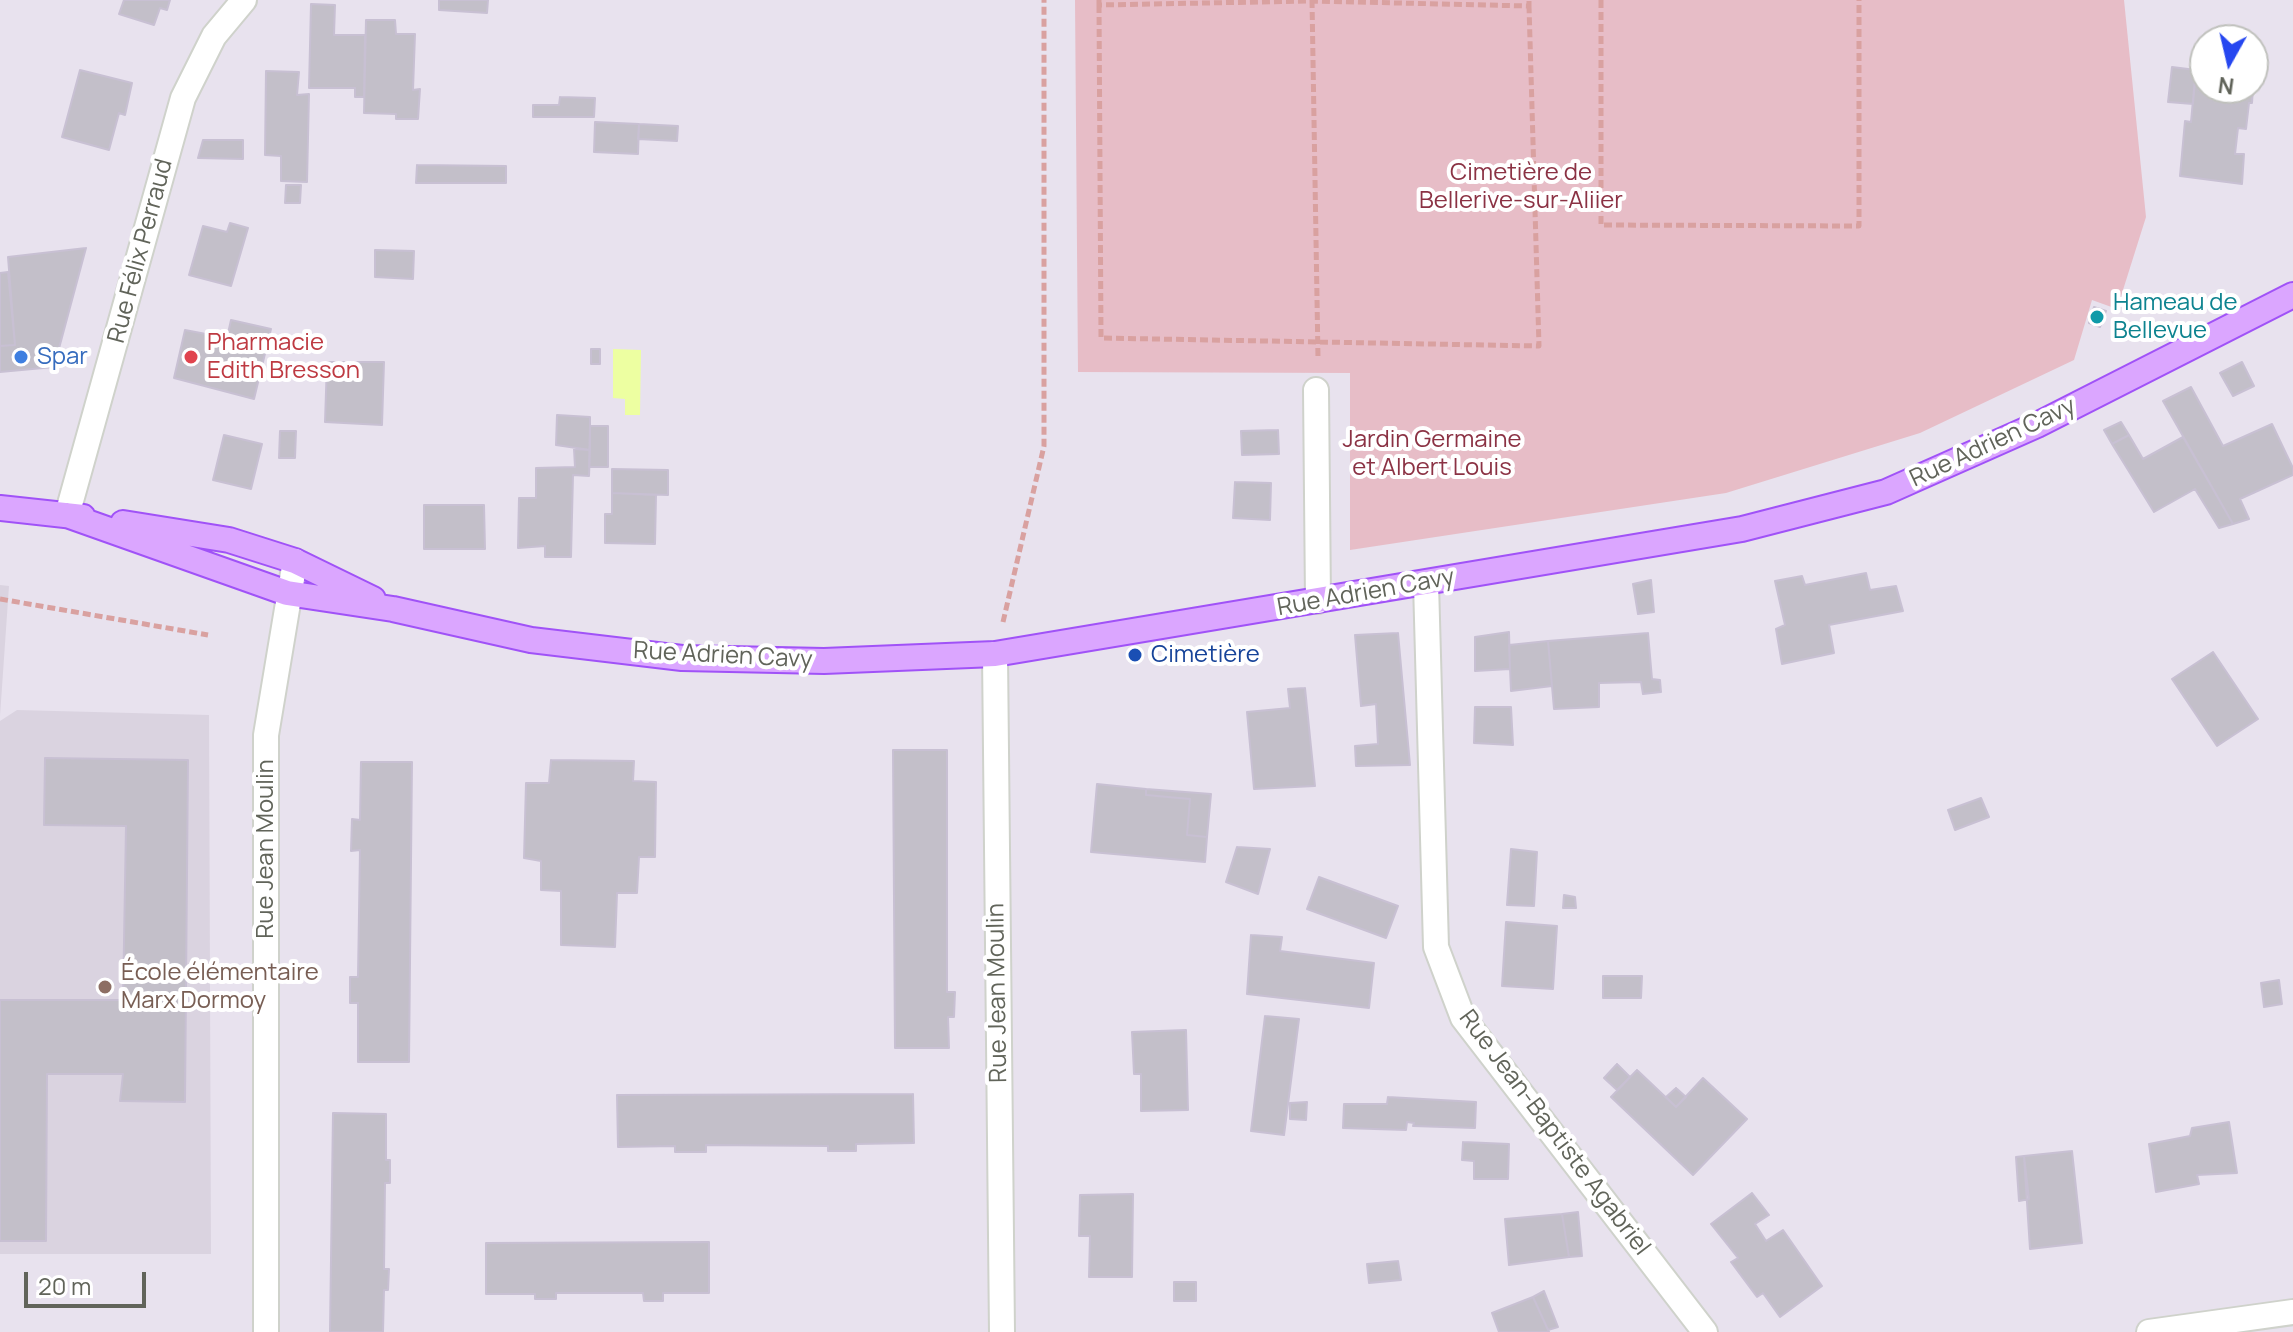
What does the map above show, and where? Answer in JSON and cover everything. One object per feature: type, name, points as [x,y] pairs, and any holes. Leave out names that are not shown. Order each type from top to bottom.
[{"type":"main road","name":"Rue Adrien Cavy","points":[[67,515],[287,593],[393,609],[531,640],[682,658],[824,661],[995,654],[1742,529],[1886,492],[2037,425],[2293,295]]},
{"type":"main road","name":"Rue Adrien Cavy","points":[[0,508],[229,540],[295,561],[393,609]]},
{"type":"street","name":"Rue Félix Perraud","points":[[67,515],[183,98],[214,36],[244,0]]},
{"type":"street","points":[[1316,390],[1318,601]]},
{"type":"street","name":"Rue Jean Moulin","points":[[266,1332],[266,735],[287,593],[295,561]]},
{"type":"street","name":"Rue Jean-Baptiste Agabriel","points":[[1426,583],[1436,947],[1463,1018],[1705,1332]]},
{"type":"street","name":"Rue Jean Moulin","points":[[995,654],[1002,1332]]},
{"type":"street","points":[[2149,1332],[2293,1312]]},
{"type":"path","points":[[995,654],[1044,446],[1044,0]]},
{"type":"path","points":[[1312,0],[1319,342],[1316,390]]},
{"type":"path","points":[[1312,0],[1529,3],[1539,346],[1101,338],[1099,2],[1312,0]]},
{"type":"path","points":[[1601,0],[1601,225],[1859,226],[1859,0]]},
{"type":"path","points":[[0,599],[208,635]]},
{"type":"shaded area","points":[[613,349],[641,350],[640,415],[625,415],[625,399],[613,398]]},
{"type":"shaded area","points":[[0,585],[9,586],[0,716]]},
{"type":"shaded area","name":"École élémentaire Marx Dormoy","points":[[17,710],[209,715],[211,1254],[0,1254],[0,721]]},
{"type":"green space","name":"Cimetière de Bellerive-sur-Aliier","points":[[1075,0],[2124,0],[2146,217],[2117,309],[2092,300],[2074,360],[1920,433],[1726,493],[1350,550],[1350,373],[1078,372]]},
{"type":"building","points":[[124,0],[170,0],[167,10],[160,8],[154,25],[119,14]]},
{"type":"building","points":[[439,0],[488,0],[487,13],[439,10]]},
{"type":"building","points":[[311,4],[335,5],[334,35],[365,35],[364,97],[355,97],[355,88],[309,88]]},
{"type":"building","points":[[366,20],[395,20],[396,34],[415,34],[413,90],[420,89],[418,119],[396,119],[396,114],[364,113]]},
{"type":"building","points":[[2172,67],[2189,69],[2189,104],[2168,102]]},
{"type":"building","points":[[80,70],[132,83],[125,115],[119,113],[109,150],[62,137]]},
{"type":"building","points":[[266,71],[299,72],[297,95],[309,94],[307,182],[281,181],[281,156],[265,155]]},
{"type":"building","points":[[560,97],[595,98],[594,117],[533,117],[533,105],[559,105]]},
{"type":"building","points":[[2193,104],[2249,104],[2246,129],[2238,128],[2235,154],[2244,154],[2242,184],[2180,176],[2185,121],[2191,122]]},
{"type":"building","points":[[595,122],[639,124],[638,154],[594,152]]},
{"type":"building","points":[[639,124],[678,126],[677,141],[638,139]]},
{"type":"building","points":[[203,140],[243,140],[243,159],[198,158]]},
{"type":"building","points":[[417,165],[506,166],[506,183],[416,183]]},
{"type":"building","points":[[286,185],[301,185],[300,203],[285,203]]},
{"type":"building","points":[[230,223],[248,228],[231,286],[189,275],[203,226],[227,232]]},
{"type":"building","points":[[86,248],[54,367],[0,372],[0,346],[15,345],[8,257]]},
{"type":"building","points":[[375,250],[414,251],[413,279],[375,277]]},
{"type":"building","points":[[8,272],[15,345],[0,346],[0,273]]},
{"type":"building","name":"Hameau de Bellevue","points":[[2094,307],[2106,311],[2100,327],[2089,323]]},
{"type":"building","points":[[231,320],[271,329],[254,399],[174,378],[185,330],[227,338]]},
{"type":"building","points":[[591,349],[600,349],[600,364],[591,364]]},
{"type":"building","points":[[327,362],[384,362],[382,425],[325,422]]},
{"type":"building","points":[[2242,362],[2254,386],[2233,396],[2220,373]]},
{"type":"building","points":[[2191,387],[2223,446],[2272,424],[2293,468],[2293,475],[2240,499],[2249,519],[2233,524],[2163,401]]},
{"type":"building","points":[[557,415],[590,417],[590,450],[556,445]]},
{"type":"building","points":[[2121,422],[2129,435],[2112,444],[2104,430]]},
{"type":"building","points":[[590,426],[608,426],[608,467],[589,467]]},
{"type":"building","points":[[1278,430],[1279,454],[1242,455],[1241,431]]},
{"type":"building","points":[[280,431],[296,431],[295,458],[279,458]]},
{"type":"building","points":[[224,435],[262,444],[251,489],[213,480]]},
{"type":"building","points":[[2129,435],[2143,459],[2183,437],[2233,524],[2219,528],[2195,489],[2154,512],[2112,444]]},
{"type":"building","points":[[574,449],[590,450],[589,476],[573,475],[571,557],[545,557],[545,546],[518,548],[519,498],[536,498],[536,468],[575,467]]},
{"type":"building","points":[[612,469],[668,470],[668,495],[612,493]]},
{"type":"building","points":[[1235,482],[1271,483],[1270,520],[1233,518]]},
{"type":"building","points":[[612,493],[656,495],[655,544],[605,543],[605,514],[612,514]]},
{"type":"building","points":[[424,505],[484,505],[485,549],[424,549]]},
{"type":"building","points":[[1866,573],[1870,590],[1896,586],[1903,611],[1829,625],[1834,653],[1782,664],[1776,629],[1785,625],[1775,581],[1802,576],[1805,585]]},
{"type":"building","points":[[1651,580],[1654,612],[1638,614],[1633,584]]},
{"type":"building","points":[[1509,632],[1510,669],[1475,671],[1475,637]]},
{"type":"building","points":[[1398,633],[1410,765],[1356,766],[1355,746],[1378,744],[1376,704],[1361,706],[1355,635]]},
{"type":"building","points":[[1648,633],[1652,679],[1660,680],[1661,692],[1643,694],[1641,682],[1599,683],[1599,707],[1554,709],[1548,641]]},
{"type":"building","points":[[1548,641],[1552,686],[1511,691],[1509,645]]},
{"type":"building","points":[[2213,652],[2258,719],[2217,746],[2172,679]]},
{"type":"building","points":[[1305,688],[1315,786],[1254,789],[1247,712],[1290,708],[1288,689]]},
{"type":"building","points":[[1475,707],[1511,707],[1513,745],[1474,743]]},
{"type":"building","points":[[893,750],[947,750],[947,992],[955,992],[954,1017],[948,1017],[949,1048],[895,1048]]},
{"type":"building","name":"École élémentaire Marx Dormoy","points":[[45,758],[188,760],[185,1102],[120,1101],[123,1074],[47,1074],[46,1241],[0,1241],[0,1000],[123,1000],[126,826],[44,825]]},
{"type":"building","points":[[551,760],[634,761],[633,781],[656,782],[655,857],[639,857],[637,893],[617,893],[615,947],[561,945],[561,891],[541,890],[541,861],[524,858],[526,783],[549,783]]},
{"type":"building","points":[[361,762],[412,762],[409,1062],[358,1062],[358,1003],[350,1003],[350,977],[358,977],[360,850],[351,851],[352,819],[360,820]]},
{"type":"building","points":[[1097,784],[1146,789],[1146,795],[1190,799],[1187,835],[1207,837],[1205,862],[1091,852]]},
{"type":"building","points":[[1146,789],[1211,794],[1207,837],[1187,835],[1190,799],[1146,795]]},
{"type":"building","points":[[1981,798],[1989,817],[1955,830],[1948,810]]},
{"type":"building","points":[[1237,847],[1270,849],[1258,894],[1226,882]]},
{"type":"building","points":[[1511,849],[1537,852],[1534,906],[1507,905]]},
{"type":"building","points":[[1319,877],[1398,906],[1386,938],[1307,909]]},
{"type":"building","points":[[1564,895],[1575,897],[1576,908],[1563,908]]},
{"type":"building","points":[[1506,922],[1557,926],[1553,989],[1502,986]]},
{"type":"building","points":[[1251,935],[1282,937],[1280,951],[1374,963],[1369,1008],[1247,994]]},
{"type":"building","points":[[1603,976],[1642,976],[1641,998],[1603,998]]},
{"type":"building","points":[[2279,980],[2282,1004],[2264,1007],[2261,983]]},
{"type":"building","points":[[1265,1016],[1299,1019],[1284,1135],[1251,1131]]},
{"type":"building","points":[[1186,1030],[1188,1110],[1141,1111],[1141,1074],[1134,1074],[1132,1032]]},
{"type":"building","points":[[1617,1064],[1630,1077],[1617,1090],[1604,1078]]},
{"type":"building","points":[[1637,1070],[1676,1107],[1703,1078],[1747,1119],[1693,1175],[1611,1097]]},
{"type":"building","points":[[1676,1088],[1686,1097],[1676,1107],[1666,1097]]},
{"type":"building","points":[[913,1094],[914,1143],[856,1144],[856,1151],[828,1151],[828,1146],[706,1145],[706,1152],[675,1152],[675,1146],[618,1147],[617,1095]]},
{"type":"building","points":[[1388,1097],[1476,1102],[1475,1128],[1413,1126],[1414,1123],[1407,1122],[1406,1130],[1343,1128],[1344,1104],[1387,1104]]},
{"type":"building","points":[[1307,1102],[1306,1120],[1290,1119],[1290,1103]]},
{"type":"building","points":[[333,1113],[386,1114],[386,1160],[390,1160],[390,1183],[385,1183],[384,1269],[389,1269],[388,1290],[384,1290],[383,1332],[330,1332]]},
{"type":"building","points":[[2229,1122],[2237,1173],[2197,1175],[2199,1184],[2156,1192],[2149,1144],[2190,1136],[2192,1128]]},
{"type":"building","points":[[1463,1142],[1509,1144],[1508,1179],[1474,1179],[1474,1161],[1462,1160]]},
{"type":"building","points":[[2072,1151],[2082,1243],[2030,1249],[2024,1156]]},
{"type":"building","points":[[2024,1156],[2029,1199],[2019,1201],[2016,1157]]},
{"type":"building","points":[[1752,1193],[1769,1215],[1755,1224],[1766,1241],[1783,1230],[1822,1286],[1780,1317],[1763,1293],[1757,1297],[1731,1262],[1738,1258],[1711,1224]]},
{"type":"building","points":[[1133,1194],[1132,1277],[1089,1277],[1090,1236],[1079,1236],[1080,1195]]},
{"type":"building","points":[[1578,1212],[1582,1256],[1569,1257],[1562,1214]]},
{"type":"building","points":[[1562,1214],[1569,1257],[1509,1265],[1505,1219]]},
{"type":"building","points":[[709,1242],[709,1293],[663,1293],[663,1301],[644,1301],[643,1293],[556,1293],[556,1299],[535,1299],[535,1294],[486,1294],[486,1243]]},
{"type":"building","points":[[1398,1261],[1401,1280],[1369,1283],[1367,1264]]},
{"type":"building","points":[[1174,1282],[1196,1282],[1196,1301],[1174,1301]]},
{"type":"building","points":[[1544,1291],[1558,1327],[1548,1330],[1533,1297]]},
{"type":"building","points":[[1533,1297],[1549,1332],[1499,1332],[1492,1313]]},
{"type":"place","name":"Hameau de Bellevue","points":[[2097,317]]},
{"type":"place","name":"Spar","points":[[21,357]]},
{"type":"place","name":"Pharmacie Edith Bresson","points":[[191,357]]},
{"type":"place","name":"Cimetière","points":[[1135,655]]},
{"type":"place","name":"École élémentaire Marx Dormoy","points":[[105,987]]},
{"type":"park label","name":"Jardin Germaine et Albert Louis","points":[[1432,454]]}]
